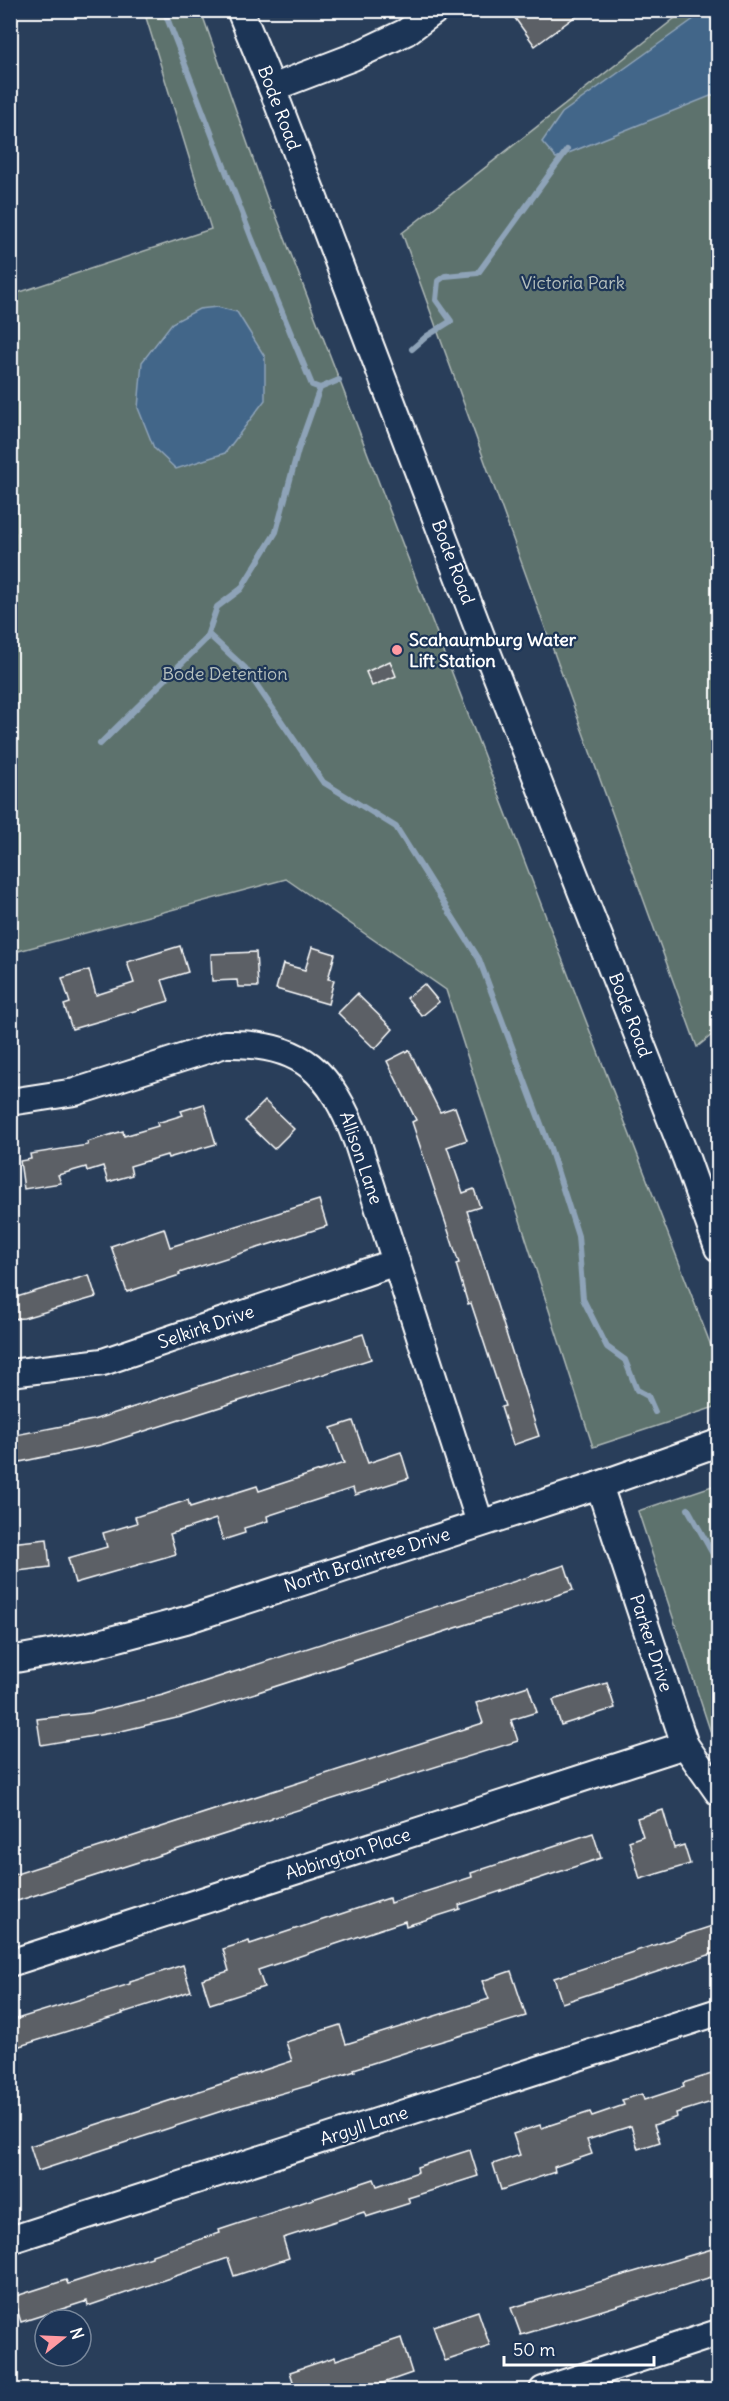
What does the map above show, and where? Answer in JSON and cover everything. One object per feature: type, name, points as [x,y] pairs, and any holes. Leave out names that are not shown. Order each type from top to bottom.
[{"type":"street","name":"Bode Road","points":[[240,10],[272,88],[488,656],[686,1158],[718,1248]]},
{"type":"street","points":[[272,88],[353,57],[406,32],[436,10]]},
{"type":"street","name":"Allison Lane","points":[[10,1102],[75,1092],[225,1044],[251,1043],[275,1048],[300,1058],[320,1074],[340,1099],[357,1141],[480,1523]]},
{"type":"street","name":"Selkirk Drive","points":[[10,1373],[103,1362],[396,1263]]},
{"type":"street","name":"North Braintree Drive","points":[[10,1660],[88,1646],[186,1620],[599,1485],[718,1443]]},
{"type":"street","name":"Parker Drive","points":[[599,1485],[685,1745],[718,1792]]},
{"type":"street","name":"Abbington Place","points":[[10,1963],[685,1745]]},
{"type":"street","name":"Argyll Lane","points":[[10,2240],[718,2012]]},
{"type":"street","points":[[543,2391],[718,2333]]},
{"type":"green space","name":"Bode Detention","points":[[144,11],[201,11],[271,210],[274,210],[718,1364],[718,1406],[593,1447],[446,990],[286,879],[11,953],[10,741],[15,533],[11,532],[11,295],[211,229]]},
{"type":"green space","name":"Victoria Park","points":[[684,11],[718,11],[718,1030],[697,1047],[402,233]]},
{"type":"green space","points":[[718,1484],[718,1744],[710,1730],[638,1511]]},
{"type":"water","points":[[705,11],[718,11],[718,93],[556,158],[542,142],[562,113]]},
{"type":"water","points":[[217,307],[237,312],[265,357],[265,400],[225,453],[176,469],[154,448],[138,408],[142,362],[172,323],[199,309]]},
{"type":"building","points":[[509,10],[584,10],[535,46]]},
{"type":"building","points":[[390,661],[396,676],[372,686],[366,672]]},
{"type":"building","points":[[180,946],[188,972],[162,980],[169,1001],[72,1029],[64,1005],[70,1003],[62,978],[89,970],[96,995],[134,983],[127,962]]},
{"type":"building","points":[[312,947],[335,954],[328,979],[334,980],[328,1004],[276,989],[283,964],[305,970]]},
{"type":"building","points":[[256,952],[258,987],[238,987],[237,980],[212,981],[211,954]]},
{"type":"building","points":[[424,984],[439,1002],[422,1016],[407,998]]},
{"type":"building","points":[[357,994],[393,1029],[375,1049],[338,1013]]},
{"type":"building","points":[[409,1050],[440,1112],[455,1107],[467,1140],[447,1147],[463,1193],[474,1189],[480,1207],[467,1211],[539,1436],[513,1445],[501,1407],[505,1406],[471,1303],[468,1304],[456,1264],[459,1263],[412,1122],[416,1120],[387,1061]]},
{"type":"building","points":[[265,1101],[294,1129],[274,1149],[245,1121]]},
{"type":"building","points":[[204,1104],[216,1144],[130,1166],[132,1175],[108,1182],[103,1166],[87,1171],[86,1167],[58,1175],[61,1183],[24,1189],[20,1161],[31,1159],[30,1154],[88,1145],[87,1142],[123,1131],[124,1136],[158,1126],[157,1123],[183,1115],[181,1111]]},
{"type":"building","points":[[319,1200],[327,1226],[127,1292],[111,1246],[164,1228],[170,1247]]},
{"type":"building","points":[[89,1275],[96,1297],[24,1318],[10,1319],[10,1299]]},
{"type":"building","points":[[363,1334],[371,1359],[101,1445],[10,1464],[10,1436],[93,1420]]},
{"type":"building","points":[[353,1421],[368,1463],[401,1452],[409,1478],[355,1495],[353,1488],[267,1516],[268,1521],[244,1528],[245,1533],[223,1540],[216,1519],[170,1534],[176,1554],[75,1583],[68,1558],[107,1547],[103,1533],[137,1523],[135,1517],[188,1500],[190,1507],[257,1486],[259,1491],[344,1463],[331,1428]]},
{"type":"building","points":[[47,1539],[50,1567],[10,1572],[10,1543]]},
{"type":"building","points":[[565,1565],[573,1590],[181,1717],[117,1732],[41,1745],[37,1719],[90,1713],[163,1695]]},
{"type":"building","points":[[607,1683],[615,1708],[561,1725],[553,1700]]},
{"type":"building","points":[[528,1686],[537,1712],[511,1720],[518,1741],[14,1902],[10,1891],[10,1876],[483,1723],[476,1703]]},
{"type":"building","points":[[663,1810],[674,1848],[684,1845],[690,1864],[640,1879],[629,1841],[643,1836],[637,1818]]},
{"type":"building","points":[[593,1833],[601,1858],[459,1905],[460,1909],[406,1926],[405,1921],[258,1970],[264,1987],[210,2004],[202,1979],[229,1971],[223,1949],[249,1941],[250,1944],[389,1898],[390,1903],[472,1877],[471,1873]]},
{"type":"building","points":[[718,1924],[718,1952],[562,2003],[554,1978]]},
{"type":"building","points":[[183,1965],[191,1991],[10,2049],[10,2021]]},
{"type":"building","points":[[511,1971],[526,2016],[38,2171],[30,2146],[292,2061],[286,2042],[340,2025],[346,2044],[489,1999],[482,1981]]},
{"type":"building","points":[[718,2072],[718,2100],[676,2113],[677,2117],[654,2125],[660,2142],[638,2149],[631,2126],[587,2140],[592,2154],[554,2167],[555,2172],[501,2190],[493,2164],[520,2155],[513,2134],[540,2125],[541,2128],[590,2112],[592,2116],[624,2105],[622,2100],[642,2094],[644,2100],[684,2087],[683,2083]]},
{"type":"building","points":[[470,2150],[478,2176],[408,2198],[410,2203],[366,2217],[364,2212],[283,2238],[289,2258],[234,2276],[228,2258],[88,2306],[87,2301],[65,2308],[33,2308],[33,2318],[21,2322],[13,2297],[66,2280],[68,2284],[152,2257],[152,2255],[220,2233],[219,2230],[374,2179],[377,2186],[418,2172],[417,2167]]},
{"type":"building","points":[[712,2249],[718,2275],[521,2335],[511,2308]]},
{"type":"building","points":[[478,2311],[490,2346],[445,2361],[433,2326]]},
{"type":"building","points":[[401,2338],[412,2373],[360,2391],[296,2391],[290,2372],[335,2357],[336,2360]]},
{"type":"waterway","points":[[164,10],[252,239],[312,385],[320,388],[339,380]]},
{"type":"waterway","points":[[412,349],[427,336],[451,321],[436,300],[438,281],[445,276],[478,273],[567,150]]},
{"type":"waterway","points":[[100,744],[206,639],[217,607],[241,589],[276,532],[298,450],[320,388]]},
{"type":"waterway","points":[[208,634],[245,668],[323,782],[396,827],[479,959],[550,1148],[578,1236],[583,1299],[607,1347],[625,1360],[637,1390],[648,1396],[655,1412]]},
{"type":"waterway","points":[[688,1509],[718,1563]]},
{"type":"place","name":"Scahaumburg Water Lift Station","points":[[397,650]]}]
